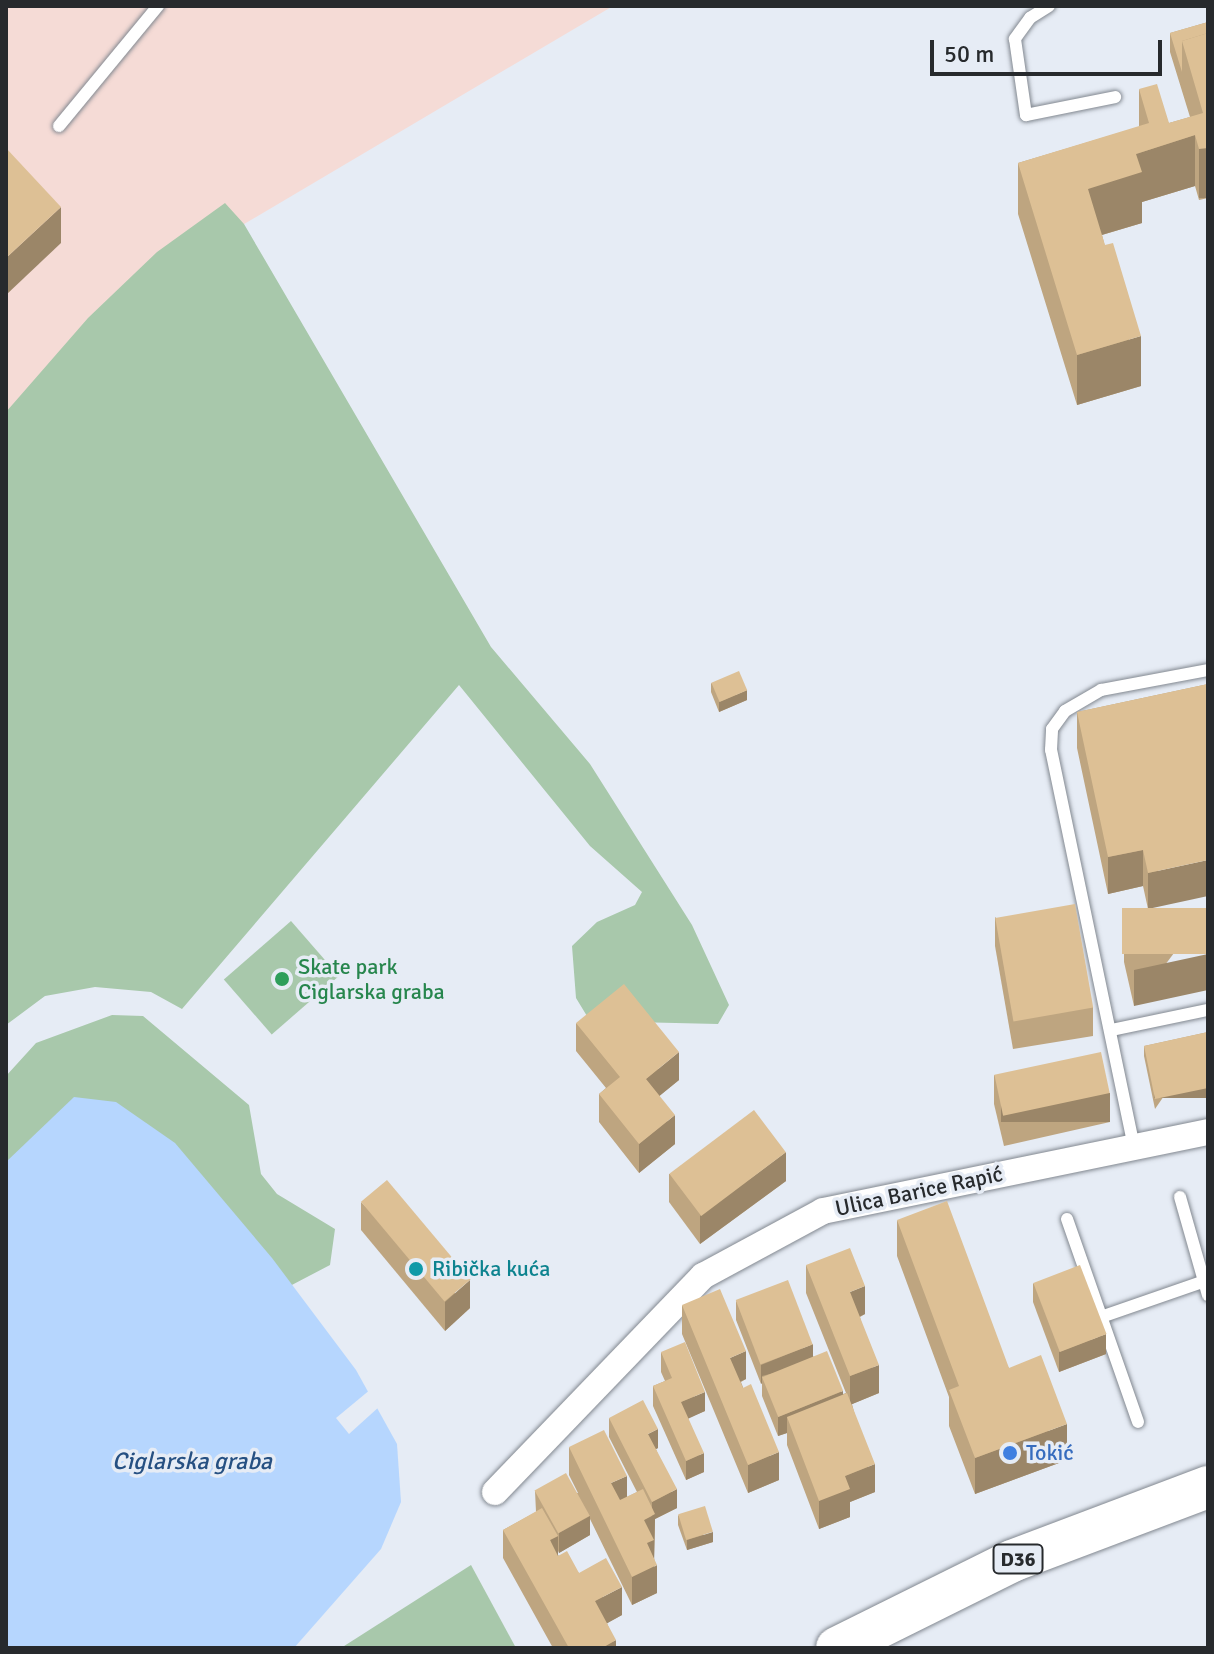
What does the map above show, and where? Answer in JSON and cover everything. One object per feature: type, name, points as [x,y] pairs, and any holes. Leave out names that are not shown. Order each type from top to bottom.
[{"type":"main road","name":"D36","points":[[837,1648],[1012,1561],[1208,1489]]},
{"type":"street","name":"Ulica Barice Rapić","points":[[495,1492],[703,1276],[833,1207],[1208,1132]]},
{"type":"lane","points":[[59,126],[158,6]]},
{"type":"lane","points":[[1049,6],[1030,18],[1015,39],[1026,115],[1115,97]]},
{"type":"lane","points":[[1134,1147],[1112,1030],[1051,750],[1052,729],[1065,711],[1101,690],[1208,670]]},
{"type":"lane","points":[[1112,1030],[1208,1010]]},
{"type":"lane","points":[[1180,1197],[1208,1295]]},
{"type":"lane","points":[[1067,1219],[1138,1422]]},
{"type":"lane","points":[[1101,1317],[1206,1280]]},
{"type":"shaded area","points":[[6,6],[613,6],[195,253],[6,430]]},
{"type":"green space","points":[[225,203],[244,224],[491,647],[590,764],[692,925],[729,1005],[718,1024],[590,1021],[576,998],[572,946],[597,922],[635,905],[642,892],[590,846],[459,685],[182,1009],[151,992],[95,987],[45,996],[6,1025],[6,412],[88,318],[157,252]]},
{"type":"green space","name":"Skate park Ciglarska graba","points":[[291,921],[339,976],[272,1034],[224,979]]},
{"type":"green space","points":[[112,1015],[143,1016],[249,1105],[261,1174],[277,1194],[335,1229],[330,1265],[288,1287],[6,1186],[6,1076],[36,1043]]},
{"type":"green space","points":[[471,1565],[516,1648],[341,1648]]},
{"type":"water","name":"Ciglarska graba","points":[[74,1097],[116,1102],[175,1143],[272,1258],[356,1370],[397,1444],[401,1502],[381,1549],[294,1648],[6,1648],[6,1162]]},
{"type":"pier","points":[[371,1389],[380,1406],[349,1434],[336,1418]]},
{"type":"building","points":[[1208,22],[1208,33],[1182,41],[1182,72],[1170,33]]},
{"type":"building","points":[[1208,33],[1208,148],[1199,149],[1195,135],[1136,154],[1142,172],[1088,189],[1105,245],[1113,243],[1141,336],[1077,355],[1018,163],[1149,123],[1139,89],[1157,84],[1169,123],[1203,113],[1182,41]]},
{"type":"building","points":[[6,148],[61,207],[6,258]]},
{"type":"building","points":[[739,671],[747,690],[720,702],[711,683]]},
{"type":"building","points":[[1208,684],[1208,860],[1148,873],[1143,850],[1108,857],[1077,712]]},
{"type":"building","points":[[1075,904],[1093,1007],[1013,1021],[995,918]]},
{"type":"building","points":[[1122,908],[1208,908],[1208,954],[1122,954]]},
{"type":"building","points":[[624,984],[679,1052],[646,1079],[675,1115],[639,1144],[599,1094],[620,1077],[576,1023]]},
{"type":"building","points":[[1208,1032],[1208,1088],[1155,1099],[1144,1046]]},
{"type":"building","points":[[1101,1052],[1110,1093],[1003,1116],[994,1075]]},
{"type":"building","points":[[754,1110],[786,1152],[701,1216],[669,1174]]},
{"type":"building","points":[[387,1180],[471,1280],[445,1301],[361,1202]]},
{"type":"building","points":[[947,1201],[1009,1368],[1041,1355],[1067,1424],[975,1458],[949,1390],[959,1386],[897,1220]]},
{"type":"building","points":[[850,1248],[865,1286],[850,1292],[879,1365],[850,1376],[806,1265]]},
{"type":"building","points":[[1080,1265],[1107,1334],[1060,1352],[1033,1283]]},
{"type":"building","points":[[788,1280],[813,1344],[760,1364],[736,1300]]},
{"type":"building","points":[[720,1289],[746,1351],[730,1358],[743,1388],[751,1384],[779,1452],[748,1465],[682,1305]]},
{"type":"building","points":[[685,1342],[705,1392],[681,1402],[704,1453],[686,1461],[653,1386],[672,1378],[661,1352]]},
{"type":"building","points":[[827,1351],[843,1391],[778,1417],[762,1377]]},
{"type":"building","points":[[847,1393],[875,1464],[845,1476],[850,1489],[819,1501],[787,1417]]},
{"type":"building","points":[[643,1400],[658,1429],[648,1434],[677,1489],[652,1502],[609,1418]]},
{"type":"building","points":[[604,1430],[627,1476],[611,1483],[620,1500],[643,1489],[655,1514],[644,1520],[654,1540],[647,1543],[657,1565],[632,1577],[569,1447]]},
{"type":"building","points":[[566,1473],[590,1516],[558,1533],[535,1490]]},
{"type":"building","points":[[705,1506],[713,1532],[686,1540],[678,1514]]},
{"type":"building","points":[[542,1508],[558,1536],[550,1540],[558,1556],[567,1551],[579,1573],[606,1558],[622,1587],[595,1601],[616,1640],[602,1648],[569,1648],[503,1530]]},
{"type":"place","name":"Skate park Ciglarska graba","points":[[282,979]]},
{"type":"place","name":"Ribička kuća","points":[[416,1269]]},
{"type":"place","name":"Tokić","points":[[1010,1453]]}]
